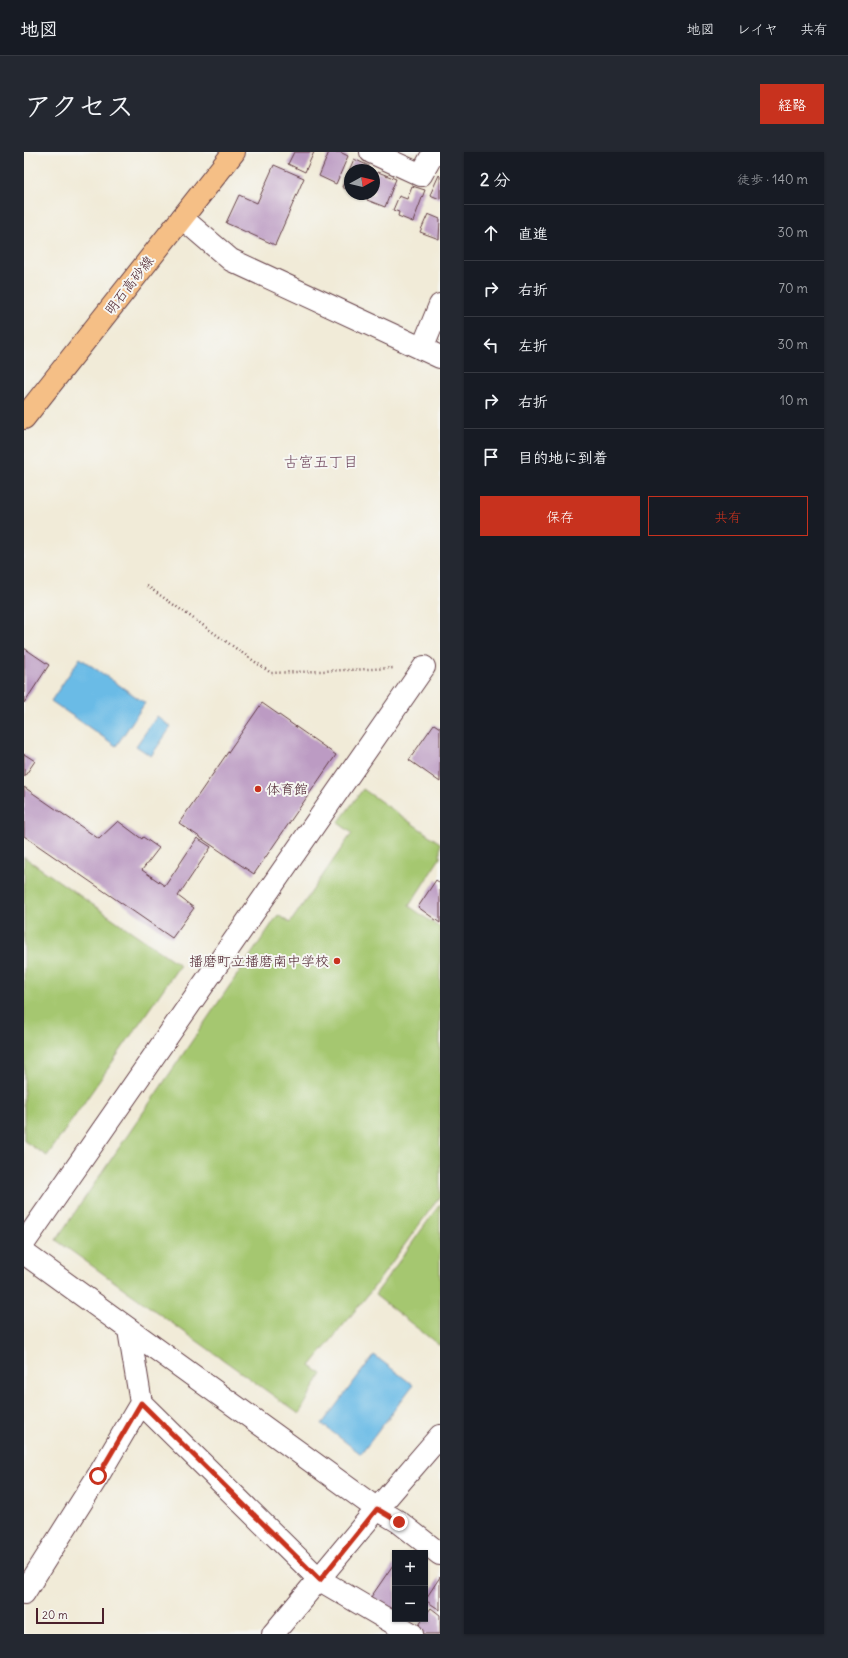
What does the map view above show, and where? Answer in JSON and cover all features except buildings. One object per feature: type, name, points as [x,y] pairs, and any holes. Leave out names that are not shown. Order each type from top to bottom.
[{"type":"main road","name":"明石高砂線","points":[[24,418],[234,152]]},
{"type":"street","points":[[371,152],[421,175],[434,152]]},
{"type":"street","points":[[182,218],[231,260],[431,353],[440,305]]},
{"type":"street","points":[[24,1243],[424,667]]},
{"type":"street","points":[[24,1253],[377,1509],[399,1522],[440,1554]]},
{"type":"street","points":[[129,1330],[141,1403],[320,1580],[412,1634]]},
{"type":"street","points":[[24,1594],[98,1476],[141,1403]]},
{"type":"street","points":[[273,1634],[440,1436]]},
{"type":"path","points":[[147,586],[271,672],[424,667]]},
{"type":"green space","name":"播磨町立播磨南中学校","points":[[363,789],[440,843],[440,858],[409,906],[440,928],[440,1196],[371,1291],[310,1366],[322,1374],[299,1414],[56,1240],[278,915],[290,923],[352,833],[338,823]]},
{"type":"green space","points":[[24,857],[180,965],[47,1156],[24,1141]]},
{"type":"green space","points":[[440,1204],[440,1346],[375,1295]]},
{"type":"water","points":[[80,658],[145,703],[116,746],[51,701]]},
{"type":"water","points":[[157,716],[171,727],[151,756],[136,746]]},
{"type":"water","points":[[374,1355],[413,1385],[361,1454],[322,1424]]},
{"type":"place","name":"体育館","points":[[258,789]]},
{"type":"place","name":"播磨町立播磨南中学校","points":[[337,961]]},
{"type":"district","name":"古宮五丁目","points":[[321,462]]},
{"type":"route","points":[[98,1476],[141,1403],[320,1580],[377,1509],[399,1522]]}]
